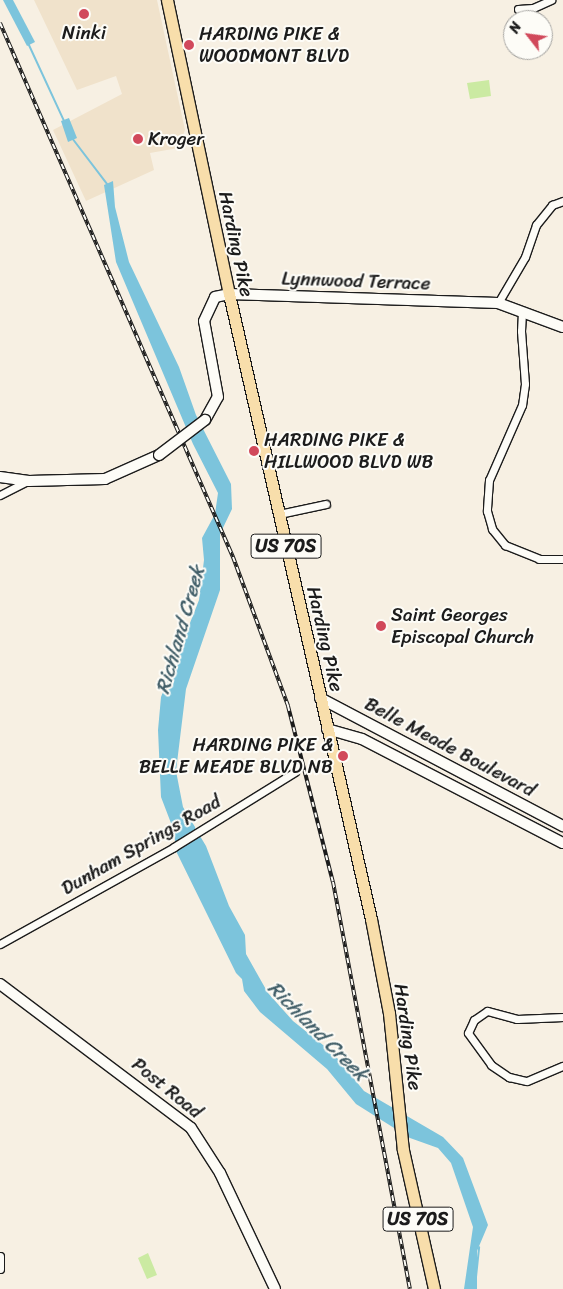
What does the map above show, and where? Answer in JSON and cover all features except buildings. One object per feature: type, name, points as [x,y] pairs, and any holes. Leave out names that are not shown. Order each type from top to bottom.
[{"type":"main road","name":"Harding Pike","points":[[167,0],[229,294],[371,919],[389,1013],[399,1092],[403,1150],[434,1289]]},
{"type":"street","points":[[518,9],[533,8],[551,0]]},
{"type":"street","points":[[498,303],[525,257],[536,225],[552,205],[563,201]]},
{"type":"street","name":"Lynnwood Terrace","points":[[229,294],[498,303],[563,327]]},
{"type":"street","points":[[0,477],[28,481],[105,479],[159,455],[204,420],[218,396],[205,314],[215,297],[229,294]]},
{"type":"street","points":[[522,312],[520,331],[525,384],[522,406],[489,480],[487,511],[492,529],[505,545],[539,559],[563,559]]},
{"type":"street","points":[[0,495],[28,481]]},
{"type":"street","points":[[279,514],[326,504]]},
{"type":"street","name":"Belle Meade Boulevard","points":[[320,698],[404,744],[563,826]]},
{"type":"street","name":"Belle Meade Boulevard","points":[[327,729],[362,739],[563,843]]},
{"type":"street","points":[[397,757],[404,744]]},
{"type":"street","points":[[448,784],[455,770]]},
{"type":"street","name":"Dunham Springs Road","points":[[0,944],[174,847],[295,772]]},
{"type":"street","points":[[522,822],[529,809]]},
{"type":"street","name":"Post Road","points":[[0,984],[191,1128],[220,1173],[274,1289]]},
{"type":"street","points":[[563,1017],[517,1018],[487,1012],[474,1020],[468,1033],[492,1065],[509,1077],[526,1081],[563,1066]]},
{"type":"street","points":[[0,1256],[0,1270]]},
{"type":"shaded area","points":[[34,0],[157,0],[185,130],[178,148],[150,153],[154,170],[86,201],[53,130],[122,94],[116,76],[77,90]]},
{"type":"green space","points":[[489,80],[491,96],[470,99],[467,83]]},
{"type":"green space","points":[[148,1253],[157,1275],[147,1279],[138,1258]]},
{"type":"water","points":[[3,0],[13,0],[35,42],[27,46]]},
{"type":"water","points":[[69,118],[77,138],[68,142],[61,121]]},
{"type":"water","points":[[113,181],[115,207],[129,262],[179,367],[196,415],[231,484],[232,509],[220,534],[220,590],[186,689],[176,771],[183,807],[195,827],[196,835],[200,836],[206,846],[229,906],[245,935],[246,954],[268,993],[293,1021],[333,1053],[364,1091],[443,1137],[463,1158],[488,1225],[477,1251],[477,1289],[464,1289],[473,1227],[451,1163],[438,1148],[410,1138],[356,1104],[327,1069],[260,1012],[244,991],[242,979],[236,973],[176,851],[174,831],[161,797],[158,730],[161,697],[199,600],[204,560],[202,538],[215,514],[218,493],[193,444],[116,262],[104,185]]},
{"type":"waterway","name":"Richland Creek","points":[[28,43],[65,123]]},
{"type":"waterway","name":"Richland Creek","points":[[72,138],[107,184]]},
{"type":"waterway","name":"Richland Creek","points":[[476,1277],[479,1247]]},
{"type":"railway","points":[[0,23],[233,557],[288,706],[333,882],[410,1289]]},
{"type":"place","name":"Ninki","points":[[84,14]]},
{"type":"place","name":"HARDING PIKE & WOODMONT BLVD","points":[[189,45]]},
{"type":"place","name":"Kroger","points":[[138,139]]},
{"type":"place","name":"HARDING PIKE & HILLWOOD BLVD WB","points":[[254,451]]},
{"type":"place","name":"Saint Georges Episcopal Church","points":[[381,626]]},
{"type":"place","name":"HARDING PIKE & BELLE MEADE BLVD NB","points":[[343,756]]}]
